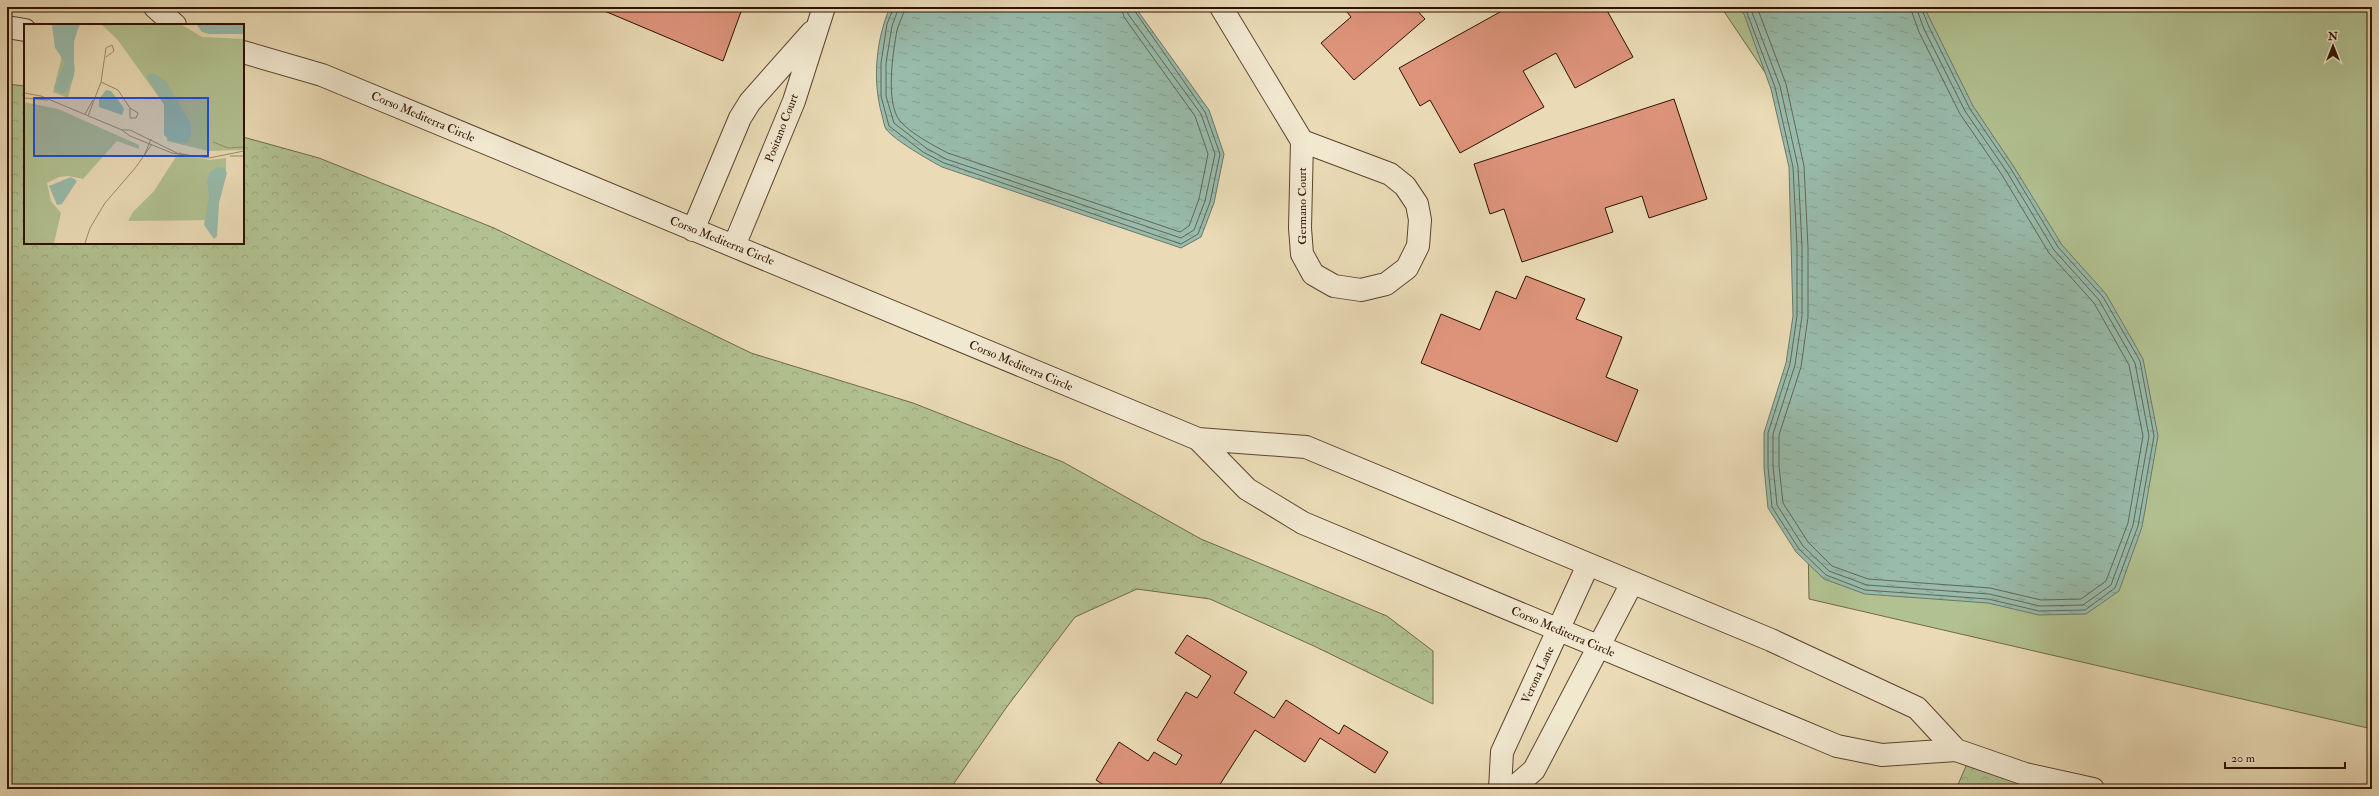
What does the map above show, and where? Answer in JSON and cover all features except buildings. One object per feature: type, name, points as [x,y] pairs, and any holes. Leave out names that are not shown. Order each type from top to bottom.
[{"type":"street","points":[[155,7],[174,24]]},
{"type":"street","points":[[1221,7],[1302,141]]},
{"type":"street","points":[[693,230],[740,118],[750,102],[820,17]]},
{"type":"street","name":"Positano Court","points":[[734,246],[794,101],[820,17]]},
{"type":"street","points":[[7,27],[24,30]]},
{"type":"street","name":"Corso Mediterra Circle","points":[[244,52],[322,75],[1198,439],[1306,447],[1771,640],[1917,708],[1956,750]]},
{"type":"street","name":"Germano Court","points":[[1302,141],[1390,174],[1405,186],[1417,204],[1420,220],[1418,246],[1407,268],[1386,284],[1361,290],[1334,286],[1314,274],[1302,254],[1300,228],[1302,141]]},
{"type":"street","name":"Corso Mediterra Circle","points":[[1198,439],[1248,489],[1303,523],[1837,746],[1882,755],[1956,750],[2024,774],[2093,789]]},
{"type":"street","name":"Verona Lane","points":[[1500,789],[1502,752],[1588,565]]},
{"type":"street","points":[[1512,789],[1534,770],[1632,583]]},
{"type":"green space","points":[[1721,7],[2372,7],[2372,729],[1809,599],[1801,126]]},
{"type":"green space","points":[[7,84],[24,86],[24,244],[244,244],[244,137],[319,158],[494,228],[751,353],[913,403],[1063,462],[1201,539],[1387,616],[1433,651],[1433,704],[1316,647],[1210,599],[1137,589],[1075,617],[1006,708],[950,789],[7,789]]},
{"type":"green space","points":[[1974,748],[2102,789],[1956,789]]},
{"type":"water","points":[[890,7],[1135,7],[1209,110],[1224,154],[1214,203],[1201,237],[1181,248],[942,167],[896,139],[890,134],[885,126],[879,102],[876,74],[881,33]]},
{"type":"water","points":[[1737,7],[1924,7],[1973,106],[2014,167],[2062,245],[2106,294],[2143,359],[2158,436],[2142,527],[2119,591],[2086,614],[2039,615],[1988,603],[1865,594],[1824,579],[1796,552],[1768,508],[1764,467],[1764,433],[1786,363],[1793,316],[1789,167],[1771,89],[1744,14]]}]
